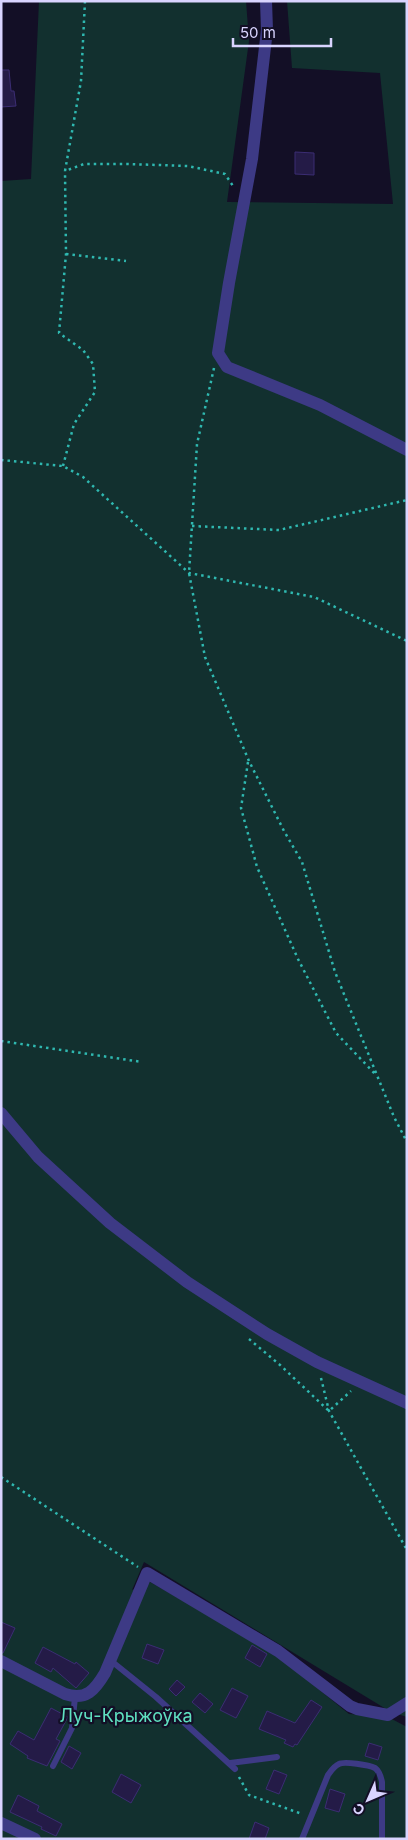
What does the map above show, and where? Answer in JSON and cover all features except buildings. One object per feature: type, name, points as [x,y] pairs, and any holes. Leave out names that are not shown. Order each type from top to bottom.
[{"type":"street","points":[[266,1],[267,30],[252,159],[218,353],[227,367],[320,405],[407,450]]},
{"type":"street","points":[[1,1112],[38,1157],[110,1223],[187,1282],[268,1334],[317,1362],[407,1403]]},
{"type":"street","points":[[1,1661],[65,1694],[75,1697],[85,1695],[97,1686],[105,1673],[147,1573],[278,1651],[332,1693],[357,1709],[388,1715],[407,1703]]},
{"type":"street","points":[[1,1823],[36,1839]]},
{"type":"lane","points":[[110,1660],[156,1697],[230,1763],[234,1769]]},
{"type":"lane","points":[[53,1766],[72,1728],[75,1697]]},
{"type":"lane","points":[[230,1763],[277,1757]]},
{"type":"lane","points":[[302,1839],[333,1768],[340,1763],[348,1762],[374,1768],[380,1774],[382,1782],[382,1839]]},
{"type":"path","points":[[63,466],[74,424],[95,392],[93,364],[82,350],[59,333],[66,254],[65,171],[81,81],[86,1]]},
{"type":"path","points":[[65,171],[84,164],[188,166],[225,174],[244,202]]},
{"type":"path","points":[[66,254],[126,261]]},
{"type":"path","points":[[218,353],[197,444],[189,573],[205,657],[249,761],[284,831],[302,862],[335,972],[407,1142]]},
{"type":"path","points":[[1,460],[63,466],[83,477],[189,573],[314,597],[407,641]]},
{"type":"path","points":[[192,526],[279,530],[407,500]]},
{"type":"path","points":[[249,761],[241,808],[257,867],[298,958],[336,1033],[378,1077]]},
{"type":"path","points":[[1,1041],[142,1062]]},
{"type":"path","points":[[317,1362],[329,1410],[407,1550]]},
{"type":"path","points":[[1,1477],[147,1573]]},
{"type":"path","points":[[234,1769],[249,1795],[310,1818]]},
{"type":"green space","name":"Луч-Крыжоўка","points":[[39,1],[246,1],[249,41],[227,202],[393,204],[380,73],[292,68],[287,1],[407,1],[407,1717],[391,1712],[144,1562],[132,1590],[150,1582],[274,1653],[349,1714],[388,1717],[407,1727],[407,1839],[1,1839],[1,181],[31,179]]}]
